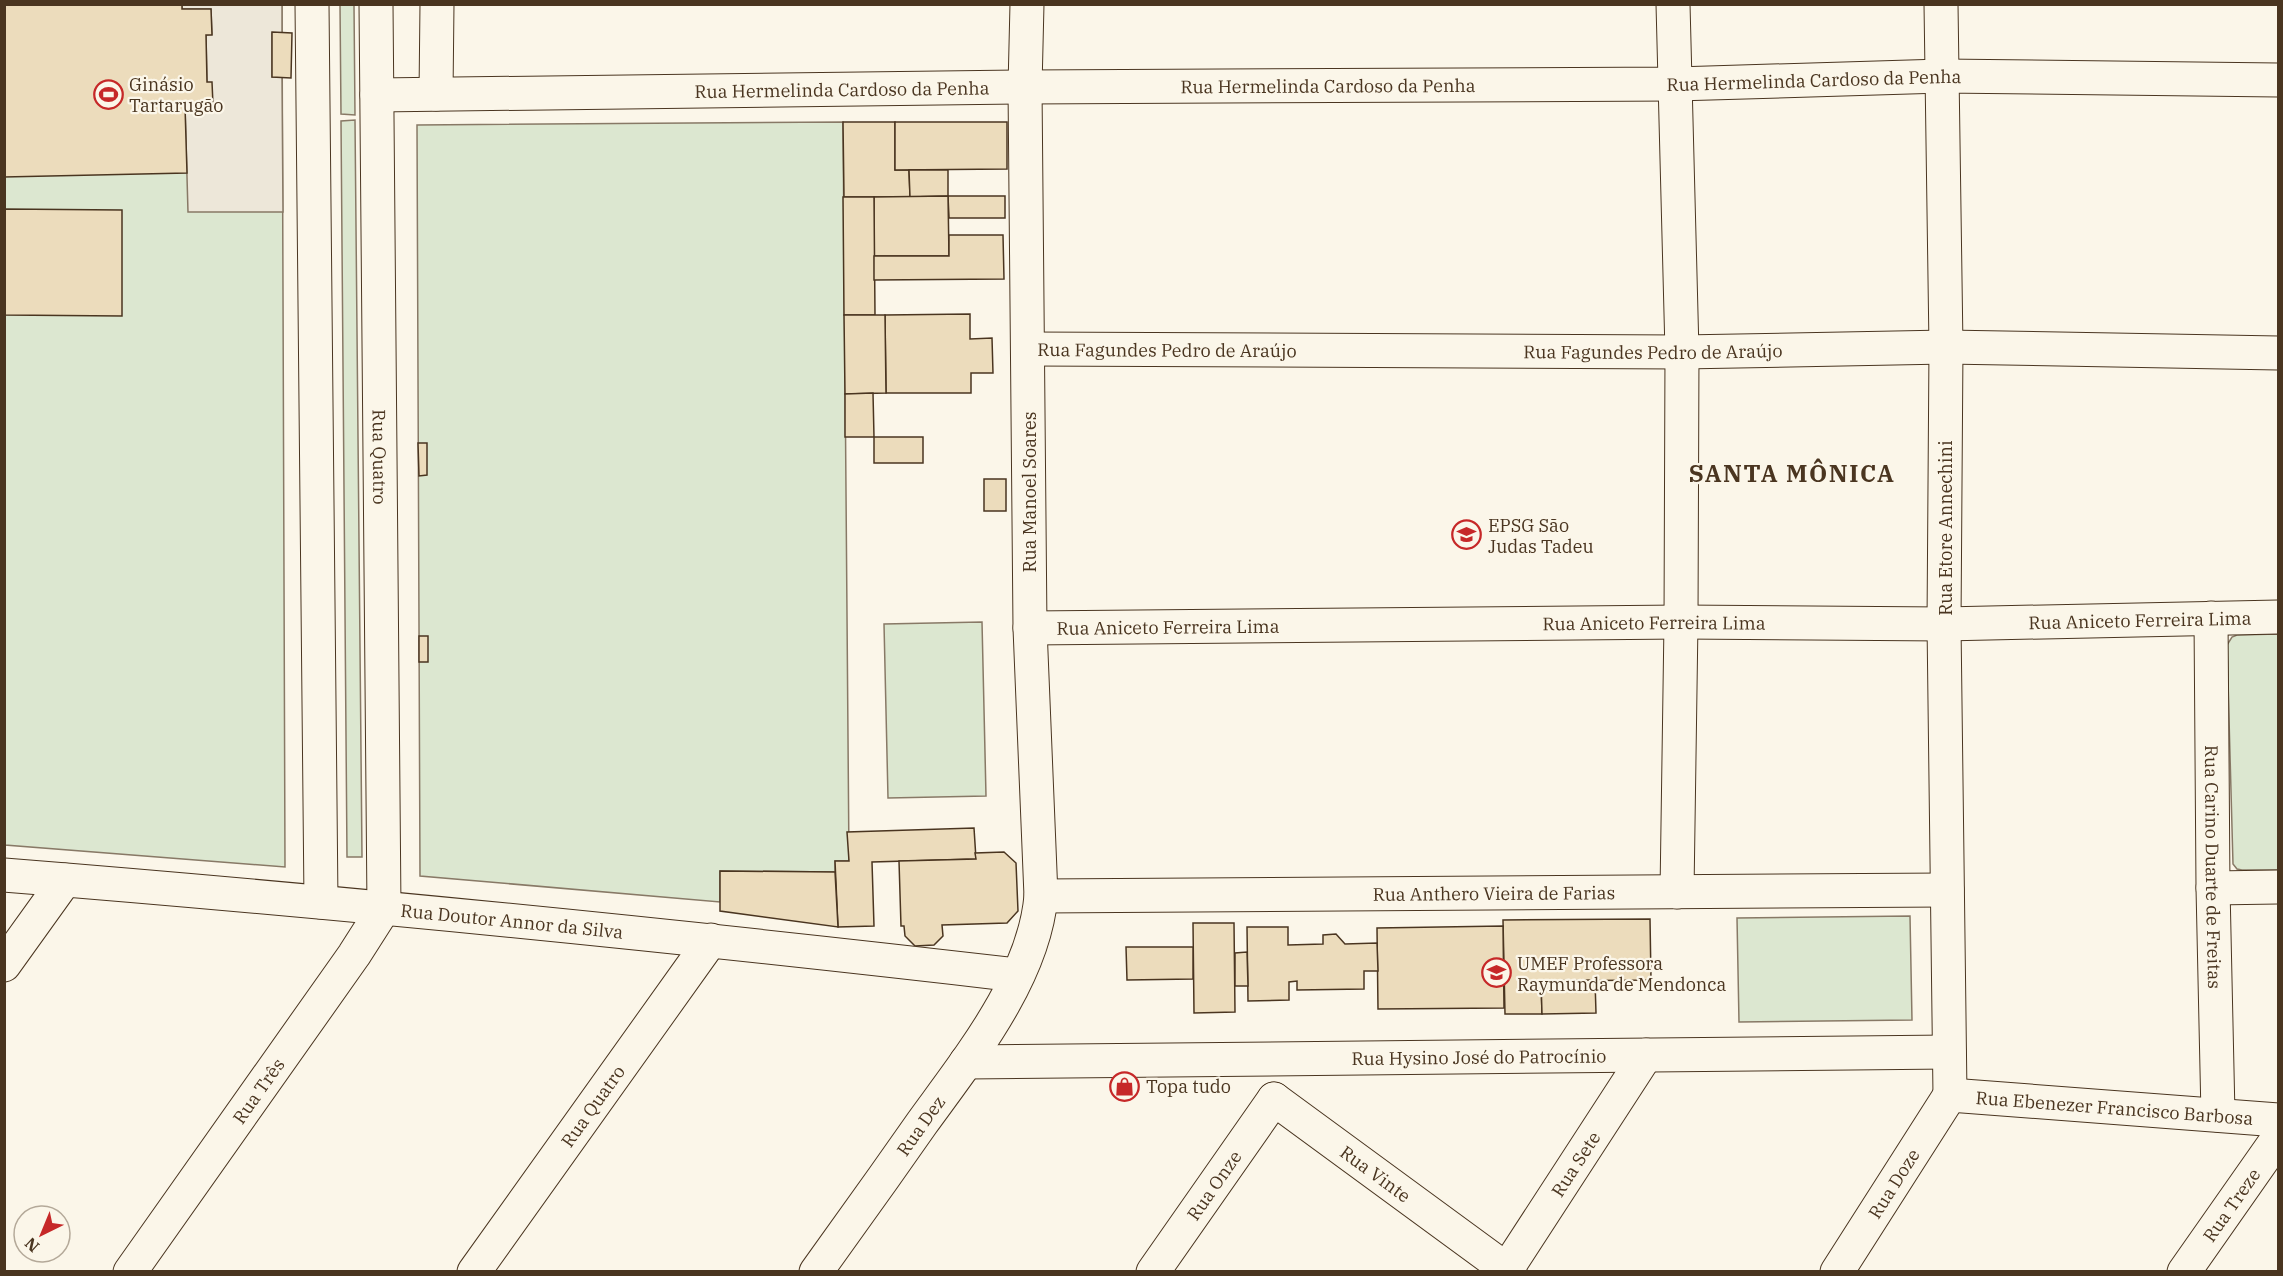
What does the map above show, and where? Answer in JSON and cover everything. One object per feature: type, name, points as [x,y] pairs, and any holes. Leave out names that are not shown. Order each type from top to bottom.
[{"type":"street","points":[[312,4],[321,902]]},
{"type":"street","name":"Rua Quatro","points":[[376,4],[384,908]]},
{"type":"street","points":[[436,94],[437,4]]},
{"type":"street","name":"Rua Manoel Soares","points":[[1017,975],[1035,937],[1041,896],[1030,628],[1025,87],[1027,4]]},
{"type":"street","points":[[1673,4],[1682,352],[1677,892]]},
{"type":"street","name":"Rua Etore Annechini","points":[[1941,4],[1946,347],[1944,624],[1949,1052]]},
{"type":"street","name":"Rua Hermelinda Cardoso da Penha","points":[[377,94],[1025,87],[1676,84],[1942,76],[2278,80]]},
{"type":"street","name":"Rua Fagundes Pedro de Araújo","points":[[1029,349],[1682,352],[1946,347],[2278,353]]},
{"type":"street","name":"Rua Aniceto Ferreira Lima","points":[[1030,628],[1681,622],[1944,624],[2278,617]]},
{"type":"street","name":"Rua Carino Duarte de Freitas","points":[[2211,618],[2213,888],[2218,1115]]},
{"type":"street","name":"Rua Doutor Annor da Silva","points":[[4,875],[321,902],[711,940],[1017,975]]},
{"type":"street","points":[[4,965],[65,880]]},
{"type":"street","points":[[2213,888],[2278,887]]},
{"type":"street","name":"Rua Anthero Vieira de Farias","points":[[1041,896],[1947,890]]},
{"type":"street","name":"Rua Três","points":[[130,1272],[354,955],[384,908]]},
{"type":"street","name":"Rua Quatro","points":[[474,1272],[711,940]]},
{"type":"street","name":"Rua Dez","points":[[816,1272],[985,1034],[1017,975]]},
{"type":"street","points":[[1949,1052],[1950,1095]]},
{"type":"street","name":"Rua Hysino José do Patrocínio","points":[[966,1062],[1949,1052]]},
{"type":"street","name":"Rua Sete","points":[[1507,1271],[1646,1055]]},
{"type":"street","points":[[1273,1059],[1274,1099]]},
{"type":"street","name":"Rua Ebenezer Francisco Barbosa","points":[[1950,1095],[2278,1119]]},
{"type":"street","name":"Rua Doze","points":[[1837,1272],[1950,1095]]},
{"type":"street","name":"Rua Vinte","points":[[1274,1099],[1507,1271]]},
{"type":"street","name":"Rua Onze","points":[[1154,1272],[1274,1099]]},
{"type":"street","name":"Rua Treze","points":[[2184,1272],[2278,1138]]},
{"type":"green space","points":[[4,5],[282,5],[285,867],[5,845]]},
{"type":"green space","points":[[340,5],[354,5],[355,115],[341,114]]},
{"type":"green space","points":[[355,120],[362,857],[347,857],[341,121]]},
{"type":"green space","points":[[843,122],[849,861],[835,861],[835,872],[720,871],[720,902],[420,876],[417,125]]},
{"type":"green space","points":[[982,622],[986,796],[888,798],[884,624]]},
{"type":"green space","points":[[2278,634],[2278,870],[2242,870],[2237,869],[2233,864],[2227,645],[2232,637],[2237,635]]},
{"type":"green space","points":[[1910,916],[1912,1020],[1739,1022],[1737,918]]},
{"type":"shaded area","points":[[182,5],[282,5],[282,33],[272,33],[272,77],[282,77],[283,212],[188,212],[185,106],[213,105],[207,82],[206,35],[212,34],[211,9],[182,9]]},
{"type":"building","name":"Ginásio Tartarugão","points":[[4,4],[182,4],[182,9],[211,9],[212,35],[206,35],[207,82],[212,82],[213,105],[185,106],[187,173],[4,177]]},
{"type":"building","points":[[272,32],[292,33],[291,78],[272,77]]},
{"type":"building","points":[[843,122],[895,122],[895,170],[909,170],[910,197],[844,197]]},
{"type":"building","points":[[895,122],[1007,122],[1007,169],[895,170]]},
{"type":"building","points":[[909,170],[948,170],[948,196],[910,197]]},
{"type":"building","points":[[948,196],[1005,196],[1005,218],[949,218]]},
{"type":"building","points":[[948,196],[949,256],[874,256],[874,197]]},
{"type":"building","points":[[843,197],[874,197],[875,315],[844,315]]},
{"type":"building","points":[[4,209],[122,210],[122,316],[4,315]]},
{"type":"building","points":[[949,235],[1003,235],[1004,279],[874,280],[874,256],[949,256]]},
{"type":"building","points":[[970,314],[970,339],[992,338],[993,373],[971,373],[971,393],[886,393],[885,315]]},
{"type":"building","points":[[844,315],[885,315],[886,393],[845,394]]},
{"type":"building","points":[[873,393],[874,437],[845,437],[845,394]]},
{"type":"building","points":[[874,437],[923,437],[923,463],[874,463]]},
{"type":"building","points":[[418,443],[427,443],[427,475],[419,476]]},
{"type":"building","points":[[984,479],[1006,479],[1006,511],[984,511]]},
{"type":"building","points":[[419,636],[428,636],[428,662],[419,662]]},
{"type":"building","points":[[974,828],[976,859],[872,862],[874,926],[838,927],[835,861],[849,861],[847,832]]},
{"type":"building","points":[[1004,852],[1016,863],[1018,911],[1007,923],[942,925],[943,936],[934,945],[915,946],[905,936],[904,926],[901,926],[899,861],[976,859],[975,853]]},
{"type":"building","points":[[720,871],[835,872],[838,927],[720,911]]},
{"type":"building","points":[[1650,919],[1651,980],[1541,981],[1542,1014],[1505,1014],[1503,920]]},
{"type":"building","points":[[1193,923],[1234,923],[1235,1012],[1194,1013]]},
{"type":"building","points":[[1503,926],[1504,1008],[1378,1009],[1377,928]]},
{"type":"building","points":[[1247,927],[1288,927],[1288,945],[1323,944],[1323,935],[1336,934],[1345,944],[1377,943],[1378,971],[1364,971],[1364,989],[1297,990],[1297,981],[1289,982],[1289,1000],[1248,1001]]},
{"type":"building","points":[[1126,947],[1193,947],[1193,979],[1127,980]]},
{"type":"building","points":[[1247,952],[1248,986],[1235,986],[1235,953]]},
{"type":"building","points":[[1595,980],[1596,1013],[1542,1014],[1541,981]]},
{"type":"place","name":"Ginásio Tartarugão","points":[[108,94]]},
{"type":"place","name":"EPSG São Judas Tadeu","points":[[1467,535]]},
{"type":"place","name":"UMEF Professora Raymunda de Mendonca","points":[[1496,973]]},
{"type":"place","name":"Topa tudo","points":[[1125,1086]]},
{"type":"district","name":"SANTA MÔNICA","points":[[1792,473]]}]
